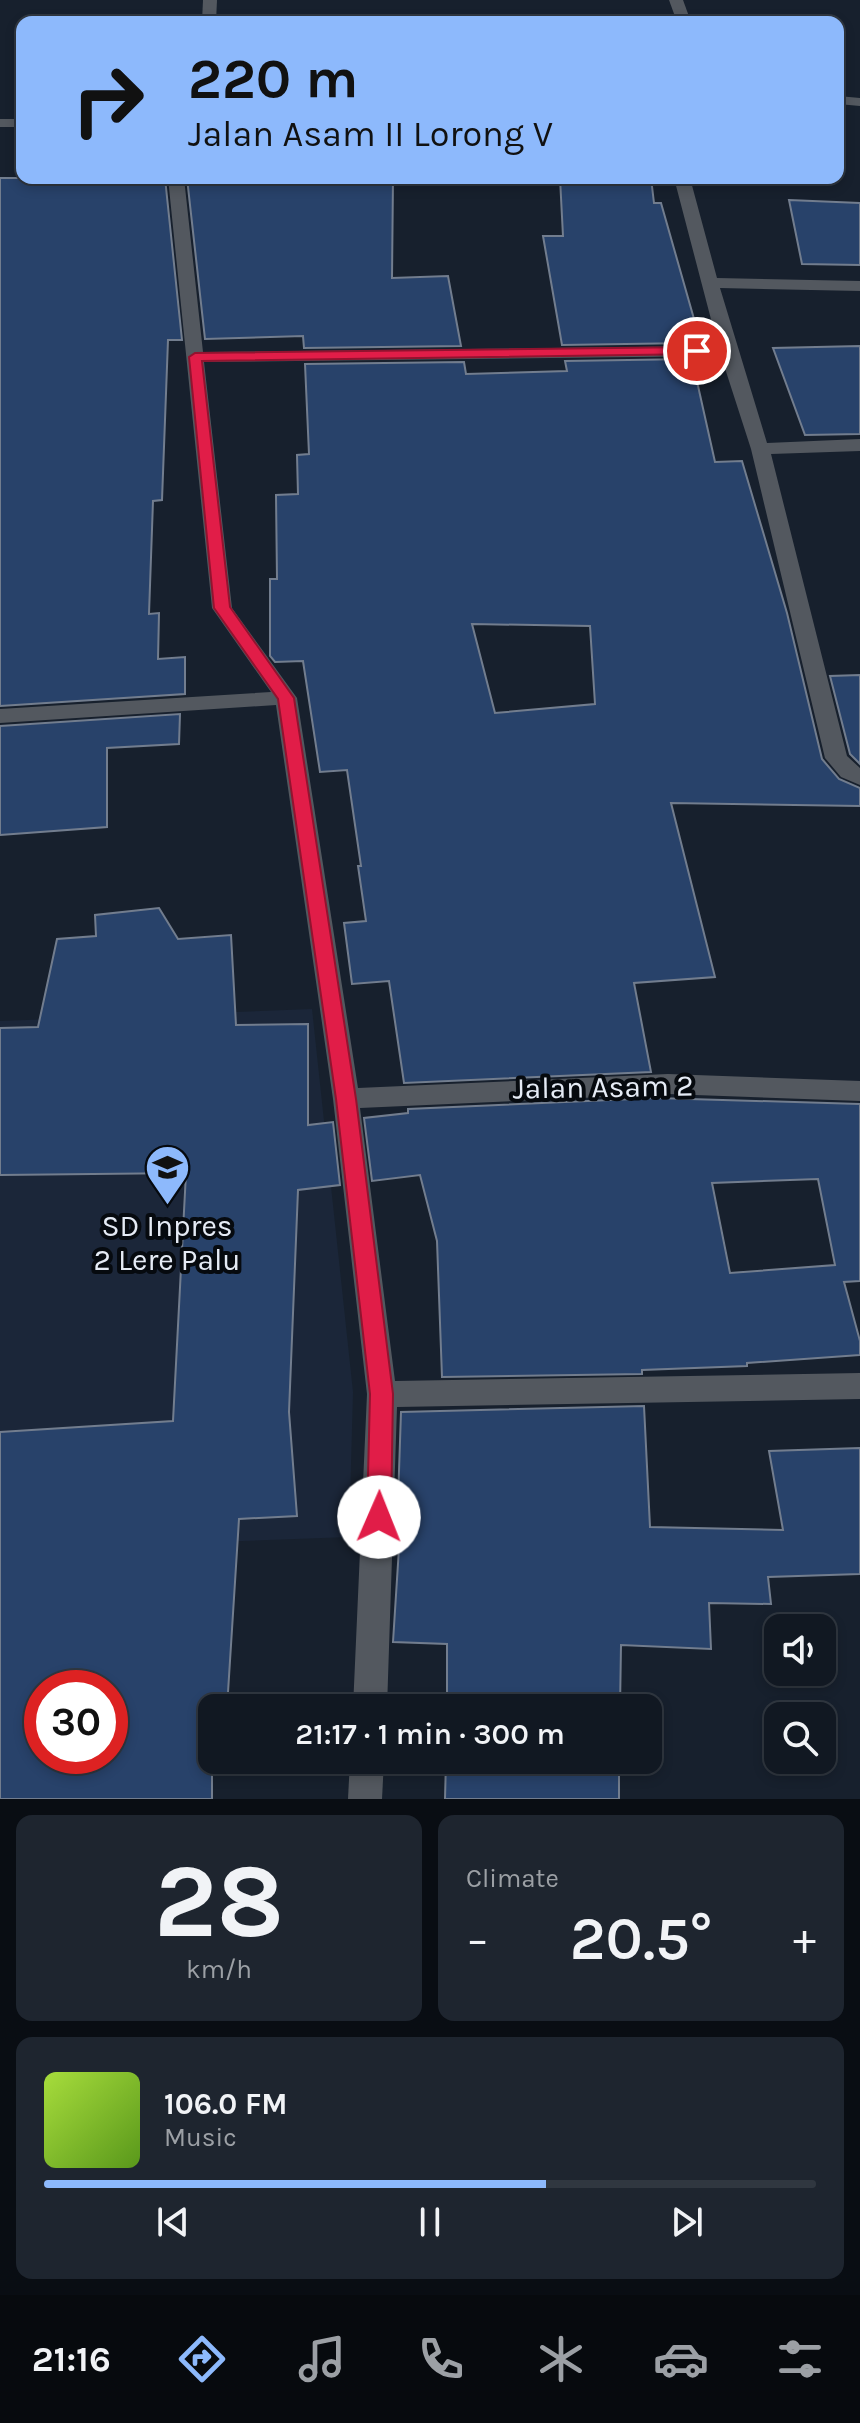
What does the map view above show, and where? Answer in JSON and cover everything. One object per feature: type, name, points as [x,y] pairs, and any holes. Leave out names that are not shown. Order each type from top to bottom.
[{"type":"street","points":[[177,184],[222,608],[286,698],[346,1099],[382,1394],[371,1694]]},
{"type":"street","points":[[684,184],[728,351],[760,449],[836,758],[849,772],[860,778]]},
{"type":"street","points":[[710,283],[860,286]]},
{"type":"street","points":[[195,357],[728,351]]},
{"type":"street","points":[[760,449],[860,445]]},
{"type":"street","points":[[0,716],[286,698]]},
{"type":"street","name":"Jalan Asam 2","points":[[346,1099],[595,1084],[801,1086],[860,1091]]},
{"type":"street","points":[[382,1394],[860,1386]]},
{"type":"street","points":[[365,1799],[366,1774]]},
{"type":"shaded area","name":"SD Inpres 2 Lere Palu","points":[[312,1009],[353,1392],[349,1537],[0,1550],[0,1021]]},
{"type":"building","points":[[0,178],[16,178],[16,184],[166,184],[182,340],[168,340],[162,500],[153,501],[149,614],[159,613],[158,659],[185,657],[185,694],[0,706]]},
{"type":"building","points":[[188,184],[393,184],[392,278],[448,276],[461,346],[304,348],[303,336],[205,339]]},
{"type":"building","points":[[560,184],[652,184],[654,203],[661,203],[700,340],[688,340],[689,343],[562,345],[543,236],[563,236]]},
{"type":"building","points":[[789,200],[860,203],[860,265],[802,264]]},
{"type":"building","points":[[860,346],[860,434],[805,435],[773,348]]},
{"type":"building","points":[[692,359],[715,462],[742,461],[787,613],[822,759],[839,779],[860,788],[860,806],[671,803],[715,977],[634,983],[651,1072],[404,1083],[389,981],[352,984],[344,923],[366,921],[347,770],[320,772],[303,661],[275,662],[270,656],[270,579],[277,579],[276,495],[298,494],[297,455],[309,454],[305,364],[464,362],[466,374],[567,371],[565,361]],"holes":[[[472,624],[590,626],[595,704],[495,713]]]},
{"type":"building","points":[[860,675],[860,764],[850,754],[830,676]]},
{"type":"building","points":[[180,714],[179,744],[107,748],[107,827],[0,835],[0,726]]},
{"type":"building","name":"SD Inpres 2 Lere Palu","points":[[159,908],[178,939],[231,935],[236,1025],[308,1024],[308,1125],[333,1122],[340,1185],[298,1190],[289,1412],[297,1516],[239,1519],[228,1694],[198,1694],[198,1774],[212,1774],[212,1799],[0,1799],[0,1432],[173,1421],[186,1173],[0,1175],[0,1028],[38,1027],[57,939],[96,936],[95,915]]},
{"type":"building","points":[[656,1098],[860,1104],[860,1281],[844,1282],[860,1341],[860,1355],[747,1363],[747,1366],[642,1370],[642,1374],[442,1377],[437,1241],[420,1175],[372,1181],[364,1118],[408,1113],[408,1109]],"holes":[[[818,1179],[835,1265],[730,1273],[712,1183]]]},
{"type":"building","points":[[644,1406],[650,1527],[783,1530],[769,1451],[860,1448],[860,1574],[768,1577],[771,1604],[709,1603],[711,1649],[621,1645],[620,1694],[447,1694],[447,1644],[393,1642],[402,1501],[398,1501],[401,1412]]},
{"type":"building","points":[[446,1774],[619,1774],[619,1799],[445,1799]]},
{"type":"place","name":"SD Inpres 2 Lere Palu","points":[[167,1207]]},
{"type":"route","points":[[379,1517],[382,1394],[346,1099],[286,698],[222,608],[195,357],[697,351]]}]
